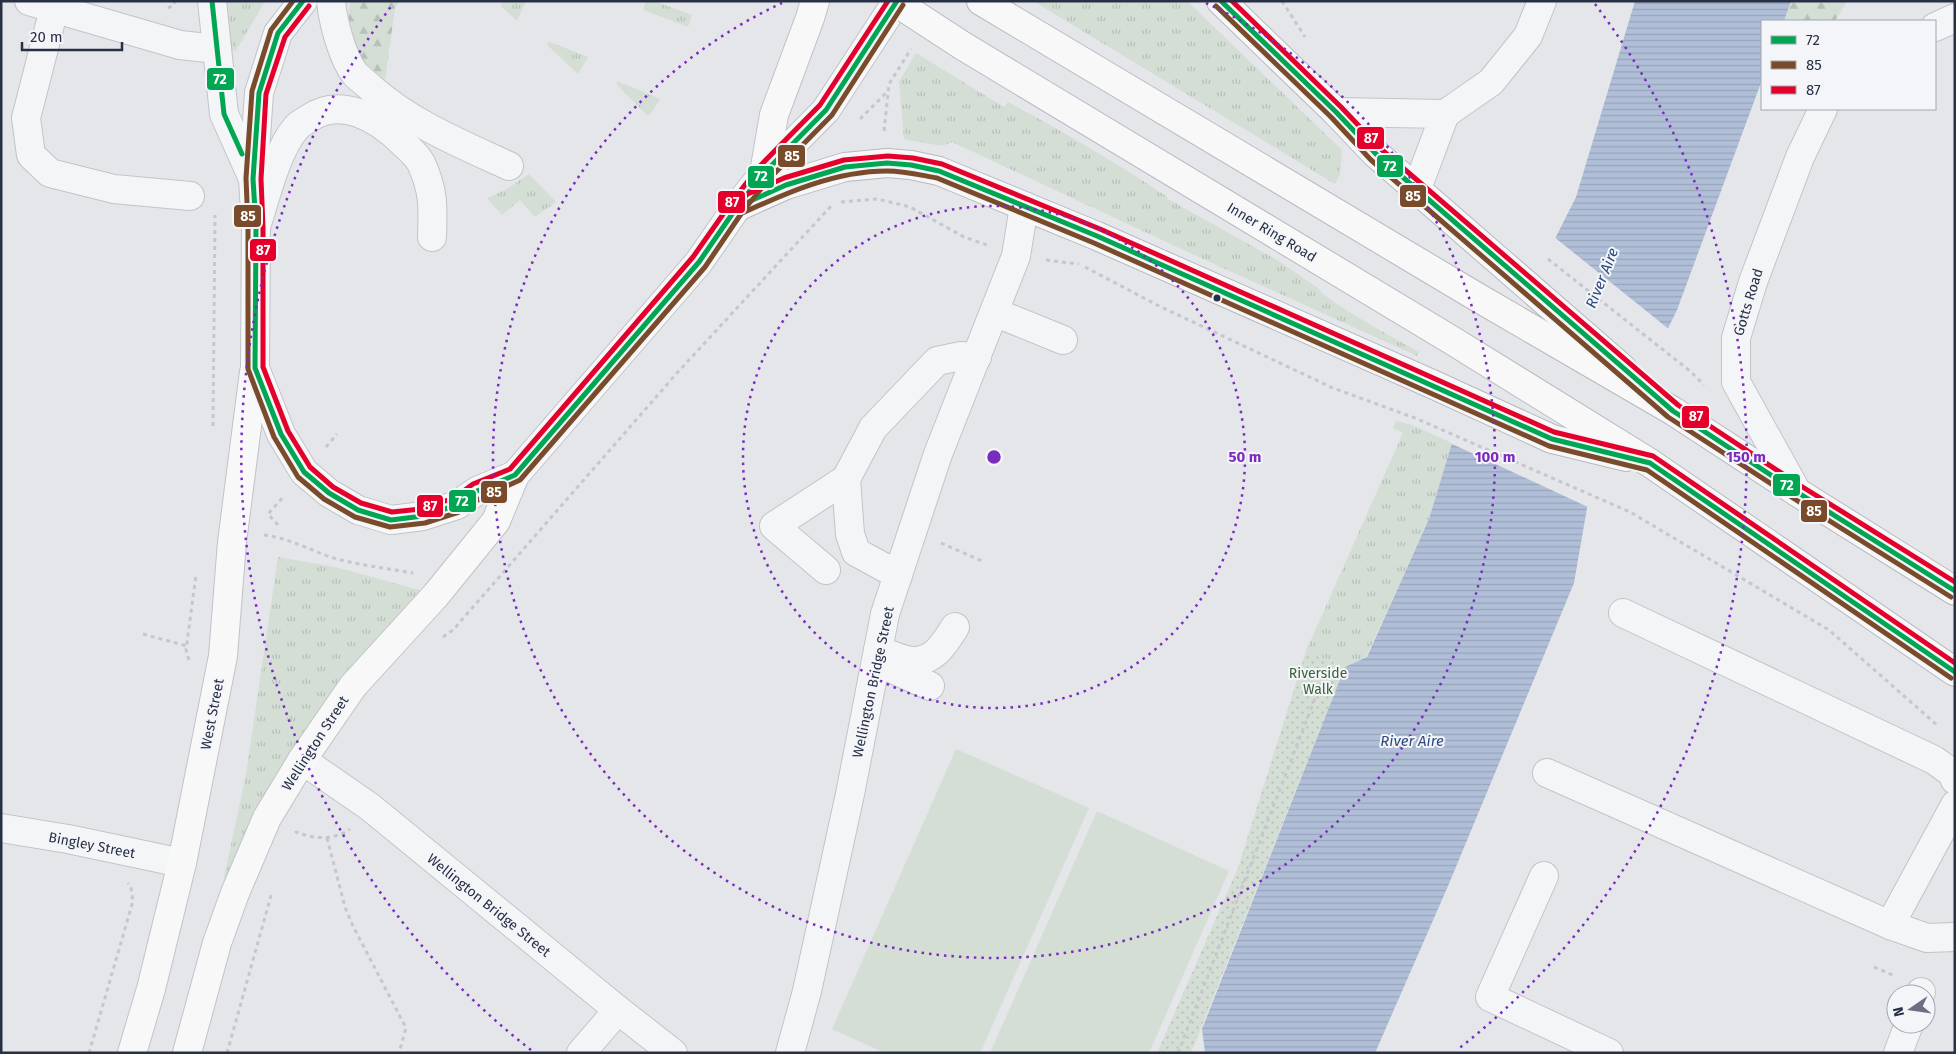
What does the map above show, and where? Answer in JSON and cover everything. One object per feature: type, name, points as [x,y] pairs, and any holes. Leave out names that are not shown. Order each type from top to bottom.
[{"type":"main road","points":[[303,1],[278,32],[259,93],[253,179],[256,227],[255,368],[281,434],[304,472],[329,492],[358,510],[391,520],[423,516],[457,505],[476,491],[514,475],[699,262],[737,207],[764,173],[826,110],[896,1]]},
{"type":"main road","points":[[764,173],[774,115],[815,1]]},
{"type":"main road","name":"Inner Ring Road","points":[[896,1],[963,46],[1650,462],[1955,672]]},
{"type":"main road","points":[[1221,1],[1416,191],[1673,411]]},
{"type":"main road","points":[[986,4],[1477,297],[1673,411],[1797,492],[1955,590]]},
{"type":"main road","points":[[737,207],[786,185],[845,168],[887,164],[911,165],[939,172],[1097,236],[1552,439],[1650,462]]},
{"type":"main road","name":"West Street","points":[[132,1053],[151,989],[182,863],[223,656],[234,530],[255,368]]},
{"type":"main road","name":"Wellington Street","points":[[186,1053],[217,943],[235,892],[267,818],[302,760],[353,686],[436,595],[496,521],[514,475]]},
{"type":"street","points":[[212,1],[224,114],[253,179]]},
{"type":"street","points":[[331,1],[340,43],[355,73],[381,96],[412,119],[509,166]]},
{"type":"street","points":[[1416,191],[1445,114],[1491,82],[1528,36],[1542,1]]},
{"type":"street","points":[[190,196],[114,188],[50,173],[31,155],[26,118],[42,5],[180,45],[218,49]]},
{"type":"street","points":[[1936,27],[1955,18]]},
{"type":"street","points":[[256,227],[282,149],[296,128],[314,115],[330,109],[351,110],[369,117],[390,129],[420,160],[431,188],[432,237]]},
{"type":"street","name":"Gotts Road","points":[[1797,492],[1736,382],[1736,338],[1753,282],[1800,157],[1824,110]]},
{"type":"street","points":[[1336,112],[1445,114]]},
{"type":"street","name":"Wellington Bridge Street","points":[[790,1053],[816,954],[885,614],[938,454],[1016,256],[1024,206]]},
{"type":"street","points":[[994,312],[1063,340]]},
{"type":"street","points":[[826,570],[774,526],[846,479],[874,428],[937,361],[961,356],[977,357]]},
{"type":"street","points":[[846,479],[850,534],[856,552],[898,575]]},
{"type":"street","points":[[1623,613],[1934,760],[1952,773],[1955,780]]},
{"type":"street","points":[[877,656],[912,661],[933,656],[946,642],[955,626]]},
{"type":"street","points":[[877,656],[930,686]]},
{"type":"street","name":"Wellington Bridge Street","points":[[302,760],[370,808],[673,1053]]},
{"type":"street","points":[[1547,773],[1890,925],[1927,938],[1955,936]]},
{"type":"street","points":[[1890,925],[1955,805]]},
{"type":"street","name":"Bingley Street","points":[[1,828],[68,839],[182,863]]},
{"type":"street","points":[[1544,876],[1490,997],[1609,1053]]},
{"type":"street","points":[[582,1053],[618,1010]]},
{"type":"street","points":[[1898,1053],[1905,1034]]},
{"type":"path","points":[[884,135],[889,84]]},
{"type":"path","points":[[846,203],[862,199],[877,199],[910,207],[964,237],[1016,256],[1079,264],[1158,306],[1332,388],[1415,418],[1630,512],[1829,630],[1940,727]]},
{"type":"path","points":[[439,640],[453,630],[670,380],[835,201]]},
{"type":"path","points":[[213,430],[215,207]]},
{"type":"path","points":[[1541,254],[1690,371]]},
{"type":"path","points":[[234,530],[278,536],[330,557],[367,566],[412,573],[462,619]]},
{"type":"path","points":[[913,530],[982,561]]},
{"type":"path","points":[[143,634],[187,646]]},
{"type":"path","points":[[1178,1053],[1326,670]]},
{"type":"path","points":[[292,840],[296,832],[308,837],[327,838],[344,833],[359,823],[370,808]]},
{"type":"path","points":[[327,838],[342,898],[352,924],[406,1028],[399,1053]]},
{"type":"path","points":[[89,1053],[132,900],[131,888],[127,880]]},
{"type":"path","points":[[227,1053],[274,883]]},
{"type":"green space","points":[[224,1],[265,1],[236,51],[230,50]]},
{"type":"green space","points":[[350,1],[400,1],[395,8],[385,80],[356,55],[348,20]]},
{"type":"green space","points":[[504,1],[526,1],[517,21],[500,5]]},
{"type":"green space","points":[[646,1],[654,1],[692,15],[688,27],[643,10]]},
{"type":"green space","points":[[1033,1],[1187,1],[1342,150],[1340,174],[1335,184]]},
{"type":"green space","points":[[1789,1],[1847,1],[1836,20],[1781,20]]},
{"type":"green space","points":[[550,42],[588,57],[578,74],[548,46],[547,43]]},
{"type":"green space","points":[[916,53],[1004,107],[1008,102],[1068,136],[1147,183],[1168,199],[1277,260],[1318,288],[1323,294],[1347,311],[1419,352],[1417,356],[952,142],[942,146],[904,139],[899,82]]},
{"type":"green space","points":[[617,81],[660,99],[648,116],[617,85]]},
{"type":"green space","points":[[529,174],[556,202],[535,217],[520,200],[502,215],[487,198],[507,189]]},
{"type":"green space","points":[[1396,421],[1412,425],[1452,443],[1429,519],[1366,657],[1345,667],[1306,651],[1403,433],[1393,428]]},
{"type":"green space","points":[[278,557],[335,567],[423,591],[289,757],[223,883],[246,774]]},
{"type":"green space","name":"Riverside Walk","points":[[1306,651],[1345,667],[1191,1053],[1157,1053],[1238,868]]},
{"type":"green space","points":[[956,749],[1089,808],[980,1053],[885,1053],[832,1029]]},
{"type":"green space","points":[[1097,811],[1229,871],[1149,1053],[990,1053]]},
{"type":"water","name":"River Aire","points":[[1635,1],[1791,1],[1784,20],[1761,20],[1761,83],[1677,310],[1591,485],[1574,583],[1448,886],[1375,1053],[1205,1053],[1202,1029],[1345,667],[1367,657],[1429,519],[1452,443],[1576,197]]},
{"type":"pier","points":[[1553,236],[1670,330],[1594,486],[1590,508],[1450,443]]},
{"type":"transit line","name":"72","points":[[212,1],[224,114],[242,154]]},
{"type":"transit line","name":"85","points":[[293,1],[271,30],[252,91],[246,178],[248,369],[274,437],[298,477],[324,499],[355,517],[390,527],[425,523],[459,512],[481,498],[520,480],[705,267],[743,211],[770,178],[832,115],[903,5]]},
{"type":"transit line","name":"72","points":[[303,1],[278,33],[259,93],[253,179],[256,227],[255,368],[281,434],[304,472],[329,493],[358,510],[391,520],[423,516],[457,505],[477,491],[515,475],[699,262],[737,207],[764,173],[826,110],[897,1]]},
{"type":"transit line","name":"87","points":[[309,6],[285,37],[266,94],[261,179],[263,367],[288,431],[310,467],[333,487],[361,503],[392,512],[421,509],[454,498],[473,484],[510,469],[693,257],[758,168],[820,105],[888,1]]},
{"type":"transit line","name":"72","points":[[1221,1],[1336,112],[1376,154],[1673,411],[1797,492],[1955,591]]},
{"type":"transit line","name":"87","points":[[1232,1],[1341,107],[1381,149],[1678,405],[1801,486],[1955,582]]},
{"type":"transit line","name":"85","points":[[1216,6],[1331,117],[1371,160],[1668,417],[1951,597]]},
{"type":"transit line","name":"87","points":[[734,200],[784,178],[844,160],[888,156],[913,158],[942,164],[1100,229],[1554,432],[1653,456],[1955,663]]},
{"type":"transit line","name":"72","points":[[737,207],[786,185],[845,167],[887,163],[911,165],[939,171],[1097,236],[1552,439],[1650,463],[1955,672]]},
{"type":"transit line","name":"85","points":[[740,214],[793,191],[849,175],[893,171],[937,178],[1094,243],[1549,446],[1647,470],[1951,678]]}]
